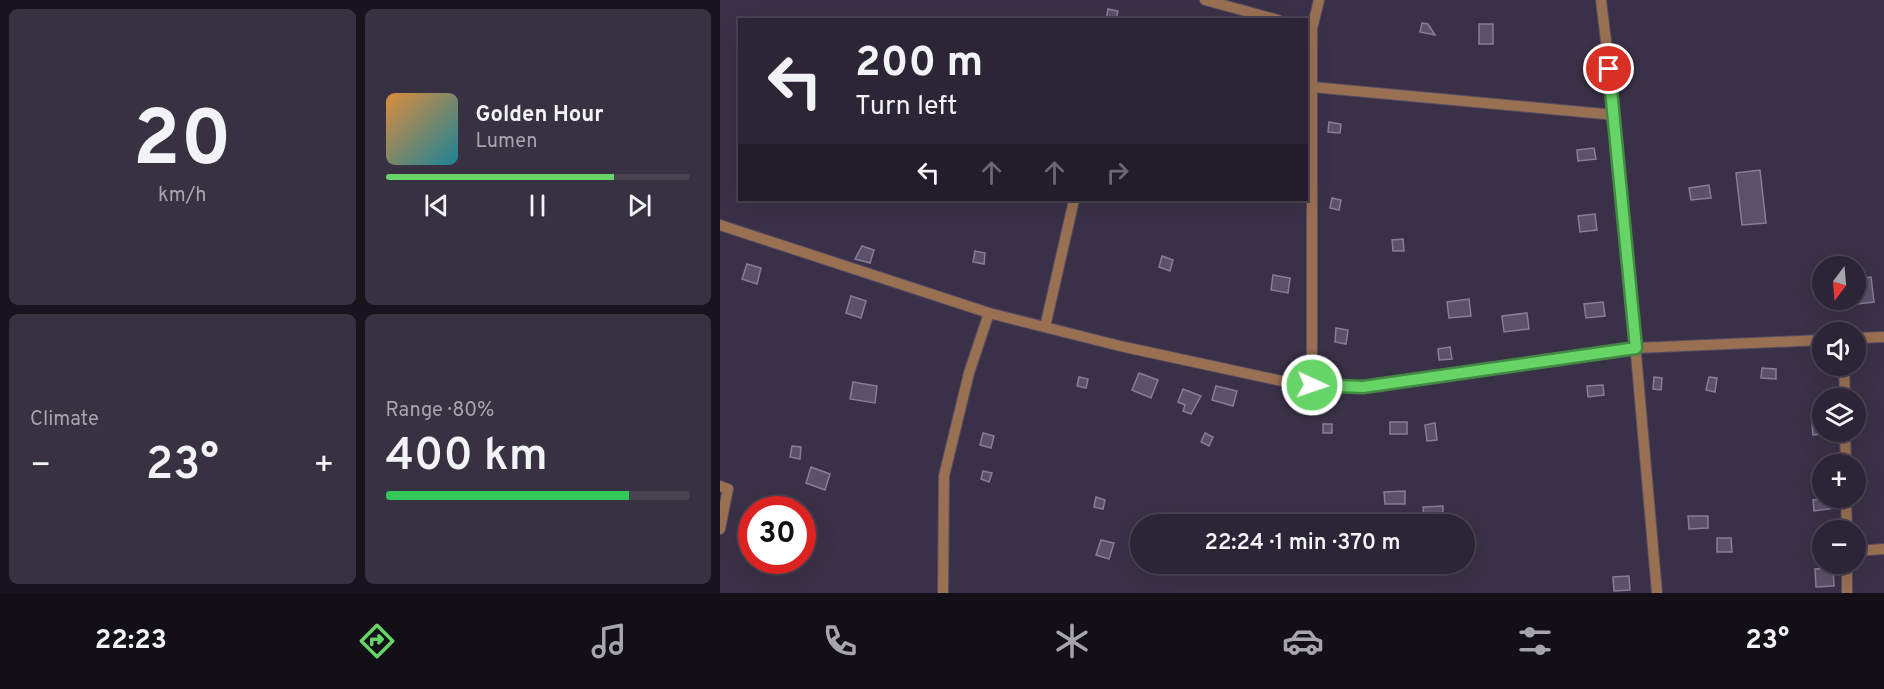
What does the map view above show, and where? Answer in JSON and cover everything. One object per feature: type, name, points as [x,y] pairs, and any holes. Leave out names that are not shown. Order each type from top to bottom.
[{"type":"street","points":[[1205,0],[1271,18]]},
{"type":"street","points":[[1312,385],[1312,87],[1309,28],[1319,0]]},
{"type":"street","points":[[1600,0],[1615,115],[1657,593]]},
{"type":"street","points":[[1312,87],[1615,115]]},
{"type":"street","points":[[1045,327],[1074,201]]},
{"type":"street","points":[[720,225],[989,313],[1296,384],[1363,387],[1636,348],[1812,340]]},
{"type":"street","points":[[943,593],[944,476],[969,373],[989,313]]},
{"type":"street","points":[[1866,338],[1884,337]]},
{"type":"street","points":[[720,486],[728,489],[720,529]]},
{"type":"street","points":[[1866,550],[1884,549]]},
{"type":"street","points":[[1847,574],[1847,593]]},
{"type":"building","points":[[1108,9],[1118,11],[1116,18],[1106,18]]},
{"type":"building","points":[[1422,23],[1428,24],[1435,35],[1420,32]]},
{"type":"building","points":[[1479,24],[1493,24],[1493,44],[1479,44]]},
{"type":"building","points":[[1329,122],[1341,124],[1340,133],[1328,132]]},
{"type":"building","points":[[1594,148],[1596,159],[1578,161],[1577,150]]},
{"type":"building","points":[[1760,170],[1766,223],[1742,225],[1736,173]]},
{"type":"building","points":[[1709,185],[1711,198],[1691,200],[1689,188]]},
{"type":"building","points":[[1332,198],[1341,200],[1339,210],[1330,208]]},
{"type":"building","points":[[1595,214],[1597,230],[1580,232],[1578,216]]},
{"type":"building","points":[[1403,239],[1404,251],[1393,251],[1392,240]]},
{"type":"building","points":[[862,246],[874,250],[870,263],[855,259]]},
{"type":"building","points":[[975,251],[985,253],[984,264],[973,262]]},
{"type":"building","points":[[1162,256],[1173,260],[1170,271],[1159,267]]},
{"type":"building","points":[[747,264],[761,268],[757,284],[742,279]]},
{"type":"building","points":[[1273,275],[1290,278],[1288,293],[1271,290]]},
{"type":"building","points":[[1871,277],[1874,302],[1866,303],[1866,278]]},
{"type":"building","points":[[851,296],[866,301],[861,318],[846,313]]},
{"type":"building","points":[[1469,299],[1471,316],[1449,318],[1447,302]]},
{"type":"building","points":[[1603,302],[1605,316],[1586,318],[1584,304]]},
{"type":"building","points":[[1527,313],[1529,329],[1504,332],[1502,316]]},
{"type":"building","points":[[1336,328],[1348,330],[1346,344],[1335,342]]},
{"type":"building","points":[[1450,347],[1452,359],[1439,360],[1438,349]]},
{"type":"building","points":[[1762,368],[1776,369],[1776,379],[1761,378]]},
{"type":"building","points":[[1139,373],[1158,380],[1151,398],[1132,390]]},
{"type":"building","points":[[1079,377],[1088,379],[1086,388],[1077,386]]},
{"type":"building","points":[[1654,377],[1662,378],[1661,390],[1653,389]]},
{"type":"building","points":[[1709,377],[1717,378],[1715,392],[1706,390]]},
{"type":"building","points":[[853,382],[877,386],[875,403],[850,399]]},
{"type":"building","points":[[1603,385],[1604,395],[1588,397],[1587,386]]},
{"type":"building","points":[[1216,386],[1237,391],[1233,406],[1212,400]]},
{"type":"building","points":[[1183,389],[1201,396],[1191,414],[1183,411],[1185,405],[1178,402]]},
{"type":"building","points":[[1390,422],[1407,422],[1407,434],[1390,434]]},
{"type":"building","points":[[1435,423],[1437,440],[1427,441],[1425,425]]},
{"type":"building","points":[[1323,424],[1332,424],[1332,433],[1323,433]]},
{"type":"building","points":[[983,433],[994,436],[991,448],[980,445]]},
{"type":"building","points":[[1205,433],[1213,437],[1209,446],[1201,442]]},
{"type":"building","points":[[792,446],[801,447],[800,459],[790,457]]},
{"type":"building","points":[[811,467],[830,474],[825,490],[806,483]]},
{"type":"building","points":[[983,471],[992,473],[989,482],[981,479]]},
{"type":"building","points":[[1405,491],[1405,504],[1385,504],[1384,492]]},
{"type":"building","points":[[1096,497],[1105,500],[1103,509],[1094,507]]},
{"type":"building","points":[[1443,506],[1443,514],[1424,514],[1423,507]]},
{"type":"building","points":[[1814,508],[1835,508],[1814,511]]},
{"type":"building","points":[[1688,516],[1708,516],[1708,528],[1689,529]]},
{"type":"building","points":[[1717,538],[1731,538],[1732,552],[1717,552]]},
{"type":"building","points":[[1101,540],[1114,543],[1109,559],[1096,555]]},
{"type":"building","points":[[1815,574],[1833,574],[1834,586],[1816,587]]},
{"type":"building","points":[[1629,576],[1630,590],[1614,591],[1613,577]]},
{"type":"route","points":[[1312,385],[1363,387],[1636,348],[1609,69]]}]
